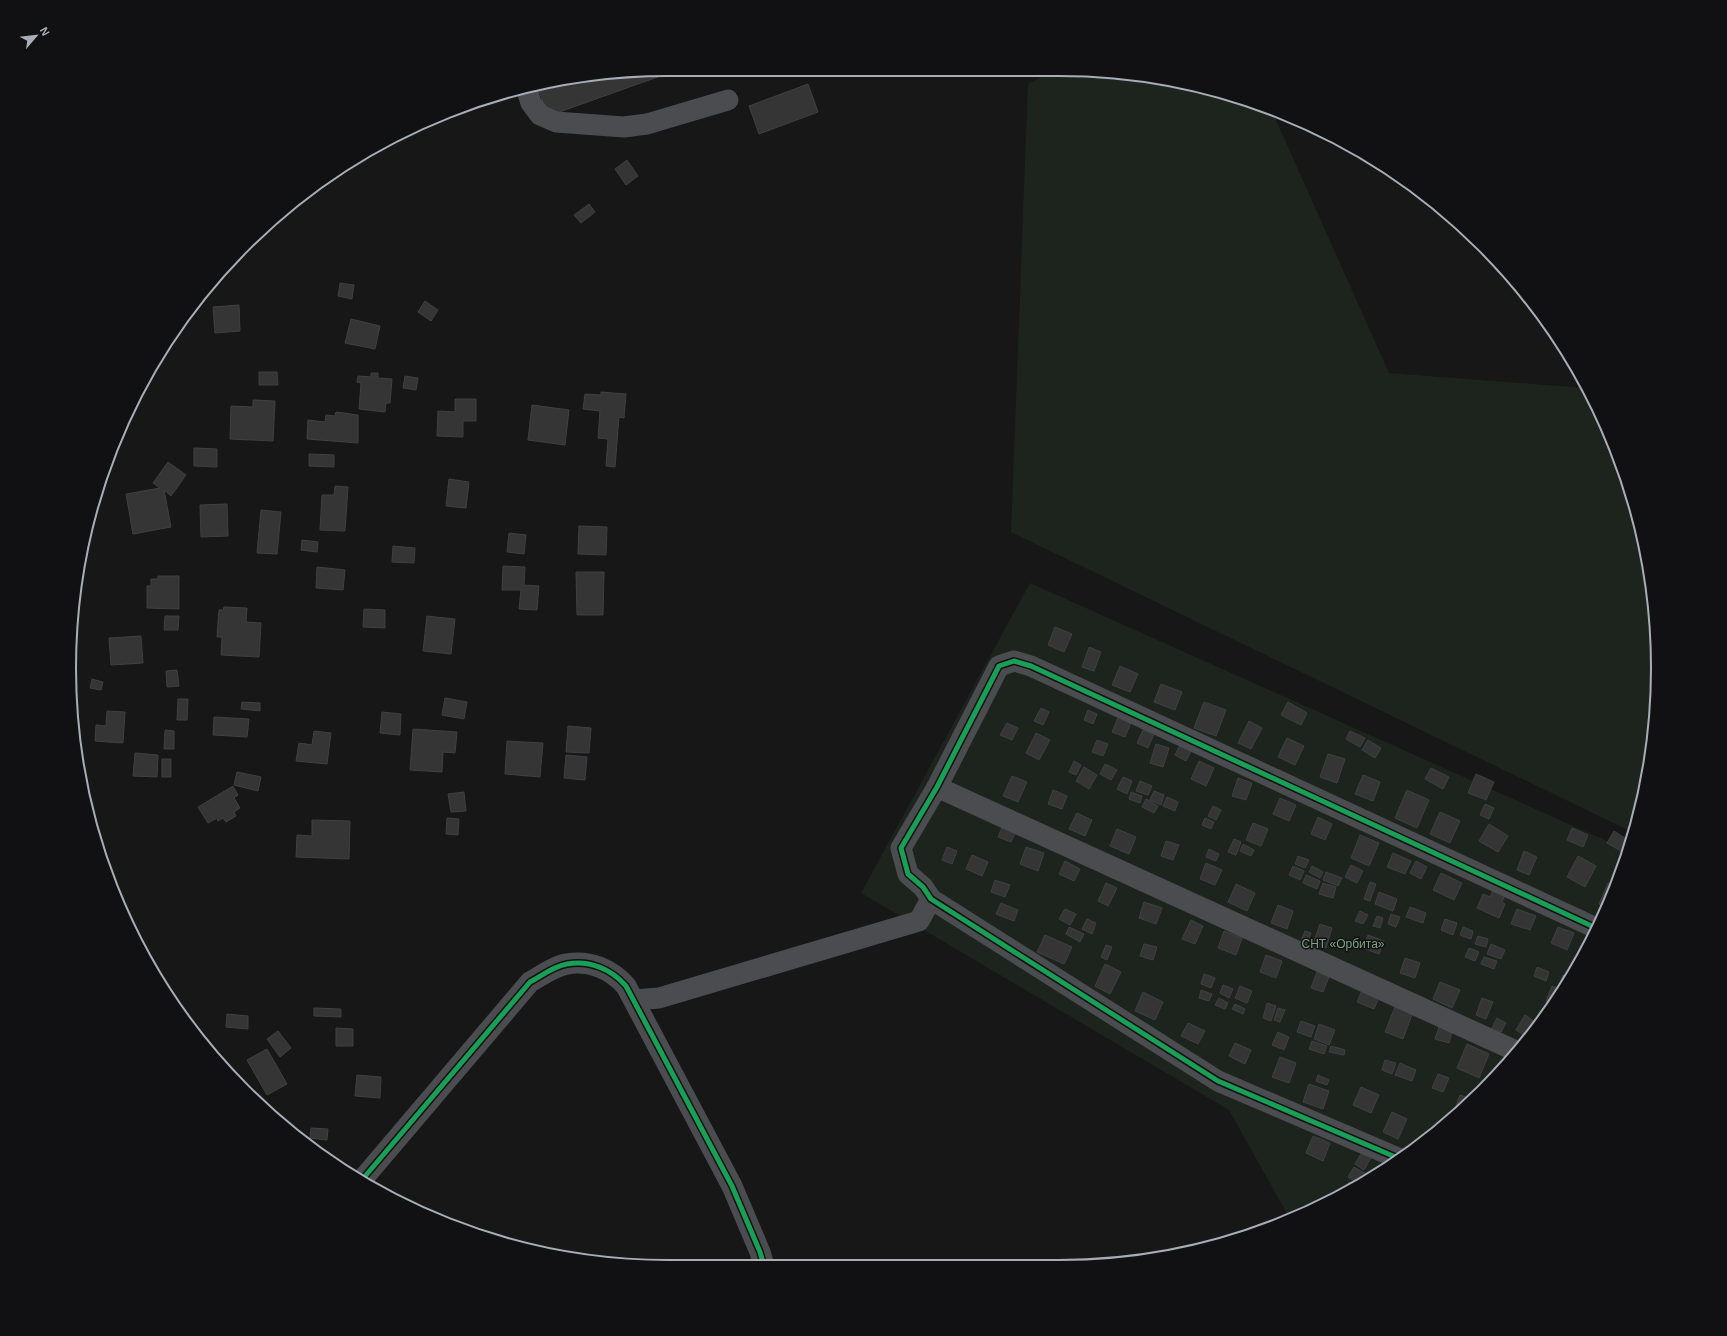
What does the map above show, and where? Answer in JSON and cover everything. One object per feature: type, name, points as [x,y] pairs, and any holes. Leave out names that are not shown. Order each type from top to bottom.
[{"type":"street","points":[[528,93],[531,103],[540,115],[556,122],[624,127],[647,124],[728,100]]},
{"type":"street","points":[[1393,1156],[1218,1081],[931,900],[923,887],[908,874],[901,848],[937,787],[999,666],[1014,661],[1038,669],[1592,926]]},
{"type":"street","points":[[937,787],[1512,1049]]},
{"type":"street","points":[[634,1000],[659,998],[919,921],[931,900]]},
{"type":"street","points":[[365,1176],[530,982],[567,964],[589,964],[605,969],[617,976],[626,986],[732,1186],[762,1260]]},
{"type":"green space","points":[[1043,76],[1098,77],[1136,81],[1174,87],[1212,96],[1275,117],[1389,373],[1580,388],[1606,441],[1620,478],[1640,553],[1646,591],[1650,629],[1650,707],[1640,783],[1628,830],[1011,532],[1028,84]]},
{"type":"green space","name":"СНТ «Орбита»","points":[[1030,583],[1623,848],[1606,895],[1572,964],[1529,1028],[1478,1087],[1419,1138],[1388,1160],[1355,1181],[1287,1214],[1229,1110],[861,893]]},
{"type":"building","points":[[660,76],[548,116],[539,90],[591,81],[629,77]]},
{"type":"building","points":[[808,84],[818,112],[759,134],[749,106]]},
{"type":"building","points":[[627,160],[638,176],[626,185],[615,169]]},
{"type":"building","points":[[589,204],[595,212],[581,223],[574,215]]},
{"type":"building","points":[[340,283],[354,285],[352,299],[338,296]]},
{"type":"building","points":[[425,301],[438,310],[431,321],[418,312]]},
{"type":"building","points":[[239,305],[240,331],[215,333],[213,307]]},
{"type":"building","points":[[351,319],[380,326],[375,349],[345,343]]},
{"type":"building","points":[[259,372],[277,372],[278,385],[259,385]]},
{"type":"building","points":[[371,373],[378,373],[378,378],[392,379],[390,403],[386,403],[385,412],[359,409],[361,383],[357,382],[358,376],[371,377]]},
{"type":"building","points":[[405,376],[418,378],[416,390],[403,388]]},
{"type":"building","points":[[601,392],[626,394],[624,418],[619,417],[615,467],[606,466],[608,439],[598,438],[600,411],[583,409],[585,394],[601,395]]},
{"type":"building","points":[[455,399],[476,399],[476,421],[463,421],[463,437],[437,436],[438,411],[455,412]]},
{"type":"building","points":[[253,400],[275,401],[273,441],[230,439],[231,406],[253,407]]},
{"type":"building","points":[[532,405],[569,410],[565,445],[528,440]]},
{"type":"building","points":[[336,412],[358,415],[358,443],[307,439],[308,420],[325,422],[326,415],[335,416]]},
{"type":"building","points":[[194,448],[217,449],[217,467],[194,466]]},
{"type":"building","points":[[309,454],[334,455],[334,467],[309,466]]},
{"type":"building","points":[[168,462],[186,475],[171,496],[164,490],[171,527],[133,534],[126,494],[160,488],[153,483]]},
{"type":"building","points":[[449,479],[469,482],[466,508],[446,506]]},
{"type":"building","points":[[335,486],[348,487],[345,531],[320,530],[322,495],[334,495]]},
{"type":"building","points":[[227,504],[228,536],[201,537],[200,505]]},
{"type":"building","points":[[261,510],[281,512],[277,554],[257,553]]},
{"type":"building","points":[[579,526],[607,527],[606,555],[578,554]]},
{"type":"building","points":[[509,533],[526,535],[524,554],[507,552]]},
{"type":"building","points":[[302,540],[318,542],[317,552],[301,550]]},
{"type":"building","points":[[393,546],[415,548],[414,563],[392,562]]},
{"type":"building","points":[[503,566],[525,567],[524,585],[539,586],[537,610],[519,609],[521,590],[502,590]]},
{"type":"building","points":[[317,567],[345,570],[343,590],[316,588]]},
{"type":"building","points":[[576,572],[604,572],[603,615],[577,615]]},
{"type":"building","points":[[158,576],[179,576],[179,609],[147,608],[147,586],[151,586],[151,579],[158,579]]},
{"type":"building","points":[[224,607],[247,608],[246,622],[261,623],[259,657],[221,655],[222,637],[217,637],[219,610],[223,610]]},
{"type":"building","points":[[364,609],[385,610],[385,628],[363,627]]},
{"type":"building","points":[[165,616],[179,616],[178,630],[164,630]]},
{"type":"building","points":[[427,616],[455,619],[451,654],[423,651]]},
{"type":"building","points":[[1055,627],[1072,634],[1064,652],[1048,645]]},
{"type":"building","points":[[141,636],[143,663],[111,665],[109,638]]},
{"type":"building","points":[[1089,647],[1101,652],[1094,671],[1082,667]]},
{"type":"building","points":[[1120,666],[1138,674],[1130,692],[1112,685]]},
{"type":"building","points":[[177,670],[179,686],[167,687],[166,671]]},
{"type":"building","points":[[92,679],[103,682],[101,690],[90,688]]},
{"type":"building","points":[[1161,684],[1182,692],[1175,710],[1154,702]]},
{"type":"building","points":[[445,698],[467,702],[464,719],[442,715]]},
{"type":"building","points":[[178,699],[188,699],[187,720],[177,720]]},
{"type":"building","points":[[242,702],[260,703],[260,711],[241,709]]},
{"type":"building","points":[[1204,702],[1226,710],[1216,736],[1194,728]]},
{"type":"building","points":[[1288,702],[1307,713],[1301,725],[1281,715]]},
{"type":"building","points":[[1041,708],[1049,712],[1043,725],[1034,721]]},
{"type":"building","points":[[1088,710],[1097,714],[1093,724],[1084,720]]},
{"type":"building","points":[[107,711],[125,712],[123,743],[95,741],[96,725],[106,726]]},
{"type":"building","points":[[382,712],[401,714],[400,735],[380,733]]},
{"type":"building","points":[[1119,715],[1132,720],[1125,737],[1112,732]]},
{"type":"building","points":[[214,717],[249,719],[247,737],[213,735]]},
{"type":"building","points":[[1249,721],[1262,728],[1251,749],[1238,743]]},
{"type":"building","points":[[1007,723],[1018,728],[1012,740],[1000,735]]},
{"type":"building","points":[[568,726],[591,728],[589,753],[566,752]]},
{"type":"building","points":[[413,729],[457,732],[455,753],[443,752],[442,772],[410,770]]},
{"type":"building","points":[[165,730],[174,731],[174,749],[164,749]]},
{"type":"building","points":[[1143,730],[1154,734],[1148,748],[1137,743]]},
{"type":"building","points":[[314,731],[331,733],[327,764],[296,761],[299,743],[312,745]]},
{"type":"building","points":[[1350,731],[1365,738],[1360,747],[1346,739]]},
{"type":"building","points":[[1036,733],[1050,740],[1039,760],[1026,753]]},
{"type":"building","points":[[1287,738],[1304,746],[1295,765],[1278,757]]},
{"type":"building","points":[[1097,740],[1108,744],[1103,756],[1092,752]]},
{"type":"building","points":[[1368,740],[1381,748],[1375,758],[1362,750]]},
{"type":"building","points":[[507,741],[543,743],[540,777],[505,774]]},
{"type":"building","points":[[1181,743],[1192,749],[1186,761],[1175,755]]},
{"type":"building","points":[[1156,744],[1169,748],[1163,767],[1150,763]]},
{"type":"building","points":[[135,753],[158,755],[157,777],[133,776]]},
{"type":"building","points":[[1328,754],[1345,759],[1337,783],[1320,777]]},
{"type":"building","points":[[566,755],[587,757],[585,780],[564,778]]},
{"type":"building","points":[[162,759],[171,759],[171,777],[162,777]]},
{"type":"building","points":[[1074,761],[1081,765],[1076,775],[1069,772]]},
{"type":"building","points":[[1199,761],[1214,768],[1206,786],[1191,779]]},
{"type":"building","points":[[1105,764],[1117,770],[1111,780],[1100,774]]},
{"type":"building","points":[[1084,767],[1097,775],[1089,789],[1076,781]]},
{"type":"building","points":[[1431,768],[1449,777],[1443,789],[1425,779]]},
{"type":"building","points":[[237,772],[261,777],[258,791],[234,785]]},
{"type":"building","points":[[1476,774],[1494,782],[1486,800],[1468,793]]},
{"type":"building","points":[[1363,775],[1380,782],[1373,801],[1355,794]]},
{"type":"building","points":[[1012,776],[1027,782],[1018,802],[1003,796]]},
{"type":"building","points":[[1123,777],[1132,781],[1127,794],[1117,789]]},
{"type":"building","points":[[1238,778],[1252,783],[1246,800],[1232,796]]},
{"type":"building","points":[[1140,781],[1152,786],[1148,795],[1136,791]]},
{"type":"building","points":[[233,786],[238,795],[234,798],[240,808],[234,812],[236,816],[226,822],[223,818],[218,821],[217,818],[208,823],[198,807]]},
{"type":"building","points":[[1053,790],[1067,796],[1062,809],[1048,804]]},
{"type":"building","points":[[1407,790],[1429,800],[1417,828],[1395,818]]},
{"type":"building","points":[[1154,791],[1164,795],[1161,805],[1150,800]]},
{"type":"building","points":[[464,792],[466,811],[451,812],[448,794]]},
{"type":"building","points":[[1131,792],[1142,796],[1140,803],[1129,799]]},
{"type":"building","points":[[1167,797],[1178,802],[1175,811],[1163,806]]},
{"type":"building","points":[[1280,798],[1296,805],[1289,821],[1273,814]]},
{"type":"building","points":[[1146,799],[1158,806],[1154,813],[1142,807]]},
{"type":"building","points":[[1485,804],[1494,808],[1489,819],[1480,815]]},
{"type":"building","points":[[1213,806],[1221,810],[1216,820],[1208,816]]},
{"type":"building","points":[[1440,812],[1460,821],[1450,843],[1430,834]]},
{"type":"building","points":[[1077,813],[1092,820],[1085,836],[1069,829]]},
{"type":"building","points":[[1318,817],[1332,824],[1325,840],[1311,834]]},
{"type":"building","points":[[447,818],[459,819],[458,835],[446,834]]},
{"type":"building","points":[[1205,818],[1214,822],[1211,829],[1202,825]]},
{"type":"building","points":[[312,820],[350,821],[349,859],[296,857],[297,835],[312,836]]},
{"type":"building","points":[[1253,823],[1268,829],[1261,846],[1246,840]]},
{"type":"building","points":[[1489,824],[1508,836],[1498,852],[1479,841]]},
{"type":"building","points":[[1002,828],[1015,833],[1011,842],[998,837]]},
{"type":"building","points":[[1572,828],[1588,835],[1583,847],[1567,840]]},
{"type":"building","points":[[1117,829],[1136,837],[1129,854],[1110,846]]},
{"type":"building","points":[[1614,831],[1626,839],[1621,851],[1607,843]]},
{"type":"building","points":[[1360,835],[1379,843],[1369,866],[1351,858]]},
{"type":"building","points":[[1234,839],[1241,842],[1236,855],[1228,852]]},
{"type":"building","points":[[1166,841],[1179,845],[1173,860],[1161,856]]},
{"type":"building","points":[[1243,844],[1254,850],[1251,856],[1240,851]]},
{"type":"building","points":[[947,847],[957,851],[952,864],[942,860]]},
{"type":"building","points":[[1026,847],[1044,853],[1038,871],[1020,864]]},
{"type":"building","points":[[1209,849],[1219,854],[1216,861],[1206,857]]},
{"type":"building","points":[[1524,851],[1537,857],[1529,875],[1517,870]]},
{"type":"building","points":[[1393,853],[1411,861],[1405,874],[1387,867]]},
{"type":"building","points":[[972,855],[988,862],[982,876],[966,869]]},
{"type":"building","points":[[1298,856],[1309,860],[1305,868],[1295,864]]},
{"type":"building","points":[[1578,856],[1596,866],[1585,887],[1567,877]]},
{"type":"building","points":[[1065,861],[1080,869],[1074,881],[1059,874]]},
{"type":"building","points":[[1416,861],[1427,867],[1421,879],[1410,873]]},
{"type":"building","points":[[1206,863],[1222,870],[1215,885],[1200,879]]},
{"type":"building","points":[[1351,865],[1363,871],[1357,883],[1345,877]]},
{"type":"building","points":[[1293,866],[1304,871],[1300,880],[1289,875]]},
{"type":"building","points":[[1312,866],[1323,872],[1320,878],[1309,872]]},
{"type":"building","points":[[1326,872],[1342,878],[1338,886],[1323,880]]},
{"type":"building","points":[[1441,873],[1462,883],[1454,900],[1433,890]]},
{"type":"building","points":[[1306,875],[1320,881],[1317,889],[1303,883]]},
{"type":"building","points":[[995,880],[1010,885],[1005,897],[991,892]]},
{"type":"building","points":[[1370,882],[1376,884],[1370,901],[1364,899]]},
{"type":"building","points":[[1106,883],[1117,888],[1108,906],[1098,901]]},
{"type":"building","points":[[1323,883],[1336,887],[1333,898],[1319,894]]},
{"type":"building","points":[[1608,883],[1610,884],[1606,895],[1601,905],[1599,904]]},
{"type":"building","points":[[1236,884],[1255,893],[1247,911],[1228,902]]},
{"type":"building","points":[[1495,886],[1507,891],[1502,902],[1505,904],[1499,918],[1477,908],[1483,894],[1490,897]]},
{"type":"building","points":[[1379,892],[1397,899],[1393,911],[1375,904]]},
{"type":"building","points":[[1144,902],[1162,908],[1156,924],[1139,918]]},
{"type":"building","points":[[1001,903],[1018,910],[1014,921],[996,914]]},
{"type":"building","points":[[1278,905],[1293,911],[1287,929],[1271,923]]},
{"type":"building","points":[[1410,907],[1426,913],[1423,923],[1406,917]]},
{"type":"building","points":[[1065,909],[1076,914],[1070,925],[1059,919]]},
{"type":"building","points":[[1517,909],[1536,916],[1530,930],[1511,924]]},
{"type":"building","points":[[1360,911],[1368,915],[1363,924],[1355,921]]},
{"type":"building","points":[[1391,914],[1400,917],[1396,927],[1388,924]]},
{"type":"building","points":[[1377,916],[1383,918],[1380,928],[1373,926]]},
{"type":"building","points":[[1087,919],[1096,923],[1092,934],[1082,929]]},
{"type":"building","points":[[1445,919],[1457,923],[1453,935],[1441,930]]},
{"type":"building","points":[[1191,920],[1203,926],[1195,944],[1182,939]]},
{"type":"building","points":[[1320,924],[1332,928],[1326,948],[1313,944]]},
{"type":"building","points":[[1069,927],[1084,934],[1080,942],[1066,934]]},
{"type":"building","points":[[1463,927],[1473,931],[1471,939],[1460,935]]},
{"type":"building","points":[[1558,927],[1574,933],[1567,950],[1551,943]]},
{"type":"building","points":[[1224,931],[1242,938],[1236,955],[1218,948]]},
{"type":"building","points":[[1305,931],[1311,933],[1307,943],[1301,941]]},
{"type":"building","points":[[1045,935],[1072,947],[1064,964],[1037,952]]},
{"type":"building","points":[[1368,935],[1384,941],[1379,954],[1363,948]]},
{"type":"building","points":[[1478,936],[1488,939],[1486,947],[1475,944]]},
{"type":"building","points":[[1144,944],[1157,947],[1153,960],[1140,956]]},
{"type":"building","points":[[1491,944],[1505,950],[1501,959],[1487,954]]},
{"type":"building","points":[[1106,945],[1112,947],[1107,960],[1101,957]]},
{"type":"building","points":[[1469,948],[1479,952],[1475,961],[1465,957]]},
{"type":"building","points":[[1266,955],[1282,961],[1276,978],[1260,972]]},
{"type":"building","points":[[1484,957],[1497,961],[1494,969],[1481,964]]},
{"type":"building","points":[[1405,958],[1420,963],[1415,978],[1400,973]]},
{"type":"building","points":[[1105,964],[1121,972],[1110,994],[1095,986]]},
{"type":"building","points":[[1537,967],[1549,972],[1546,981],[1534,976]]},
{"type":"building","points":[[1317,972],[1329,977],[1323,992],[1311,988]]},
{"type":"building","points":[[1204,974],[1215,978],[1211,988],[1201,984]]},
{"type":"building","points":[[1440,982],[1460,990],[1452,1008],[1433,999]]},
{"type":"building","points":[[1223,985],[1233,989],[1229,998],[1220,993]]},
{"type":"building","points":[[1240,986],[1252,991],[1247,1003],[1235,998]]},
{"type":"building","points":[[1552,986],[1557,988],[1548,1002],[1546,1001]]},
{"type":"building","points":[[1363,988],[1380,995],[1374,1009],[1357,1002]]},
{"type":"building","points":[[1201,990],[1212,994],[1209,1001],[1199,998]]},
{"type":"building","points":[[1143,992],[1163,1002],[1155,1020],[1135,1011]]},
{"type":"building","points":[[1219,998],[1228,1003],[1225,1009],[1215,1005]]},
{"type":"building","points":[[1482,998],[1493,1002],[1486,1019],[1476,1015]]},
{"type":"building","points":[[1397,1002],[1414,1009],[1403,1039],[1385,1032]]},
{"type":"building","points":[[1267,1003],[1276,1006],[1271,1021],[1263,1018]]},
{"type":"building","points":[[1235,1004],[1245,1009],[1243,1014],[1232,1009]]},
{"type":"building","points":[[314,1008],[341,1009],[341,1017],[314,1016]]},
{"type":"building","points":[[1278,1008],[1285,1010],[1280,1022],[1274,1020]]},
{"type":"building","points":[[227,1014],[248,1016],[248,1029],[226,1027]]},
{"type":"building","points":[[1525,1015],[1534,1021],[1523,1035],[1516,1030]]},
{"type":"building","points":[[1497,1018],[1506,1023],[1501,1032],[1492,1028]]},
{"type":"building","points":[[1301,1021],[1315,1026],[1311,1037],[1297,1032]]},
{"type":"building","points":[[1188,1023],[1205,1031],[1198,1044],[1181,1036]]},
{"type":"building","points":[[1319,1024],[1335,1030],[1329,1045],[1314,1039]]},
{"type":"building","points":[[1439,1027],[1452,1032],[1449,1043],[1435,1039]]},
{"type":"building","points":[[336,1028],[353,1029],[353,1046],[336,1046]]},
{"type":"building","points":[[278,1031],[291,1048],[280,1057],[267,1039]]},
{"type":"building","points":[[1278,1032],[1289,1037],[1284,1050],[1272,1045]]},
{"type":"building","points":[[1312,1041],[1327,1046],[1324,1054],[1309,1049]]},
{"type":"building","points":[[1235,1043],[1251,1050],[1245,1064],[1229,1056]]},
{"type":"building","points":[[1467,1044],[1489,1054],[1479,1078],[1457,1068]]},
{"type":"building","points":[[1331,1046],[1345,1050],[1344,1055],[1329,1052]]},
{"type":"building","points":[[267,1049],[287,1084],[267,1095],[247,1060]]},
{"type":"building","points":[[1280,1057],[1296,1063],[1289,1083],[1272,1077]]},
{"type":"building","points":[[1385,1060],[1396,1063],[1392,1074],[1382,1070]]},
{"type":"building","points":[[1400,1063],[1416,1070],[1412,1081],[1395,1075]]},
{"type":"building","points":[[1438,1074],[1449,1078],[1443,1092],[1432,1088]]},
{"type":"building","points":[[357,1075],[381,1077],[380,1098],[355,1096]]},
{"type":"building","points":[[1318,1075],[1329,1080],[1327,1085],[1316,1081]]},
{"type":"building","points":[[1309,1084],[1329,1091],[1323,1109],[1303,1102]]},
{"type":"building","points":[[1361,1087],[1379,1095],[1371,1113],[1353,1105]]},
{"type":"building","points":[[1460,1095],[1466,1097],[1456,1107]]},
{"type":"building","points":[[1392,1112],[1407,1119],[1398,1139],[1383,1132]]},
{"type":"building","points":[[311,1128],[328,1129],[327,1140],[310,1138]]},
{"type":"building","points":[[1313,1136],[1330,1143],[1323,1161],[1306,1153]]},
{"type":"building","points":[[1363,1151],[1372,1156],[1364,1170],[1355,1164]]},
{"type":"building","points":[[1354,1167],[1366,1174],[1355,1181],[1348,1177]]},
{"type":"cycle path","points":[[1393,1156],[1218,1081],[931,899],[923,887],[908,874],[901,848],[937,787],[999,666],[1014,661],[1031,666],[1592,926]]},
{"type":"cycle path","points":[[365,1176],[530,982],[562,965],[584,963],[600,967],[614,975],[626,986],[732,1186],[762,1260]]}]
